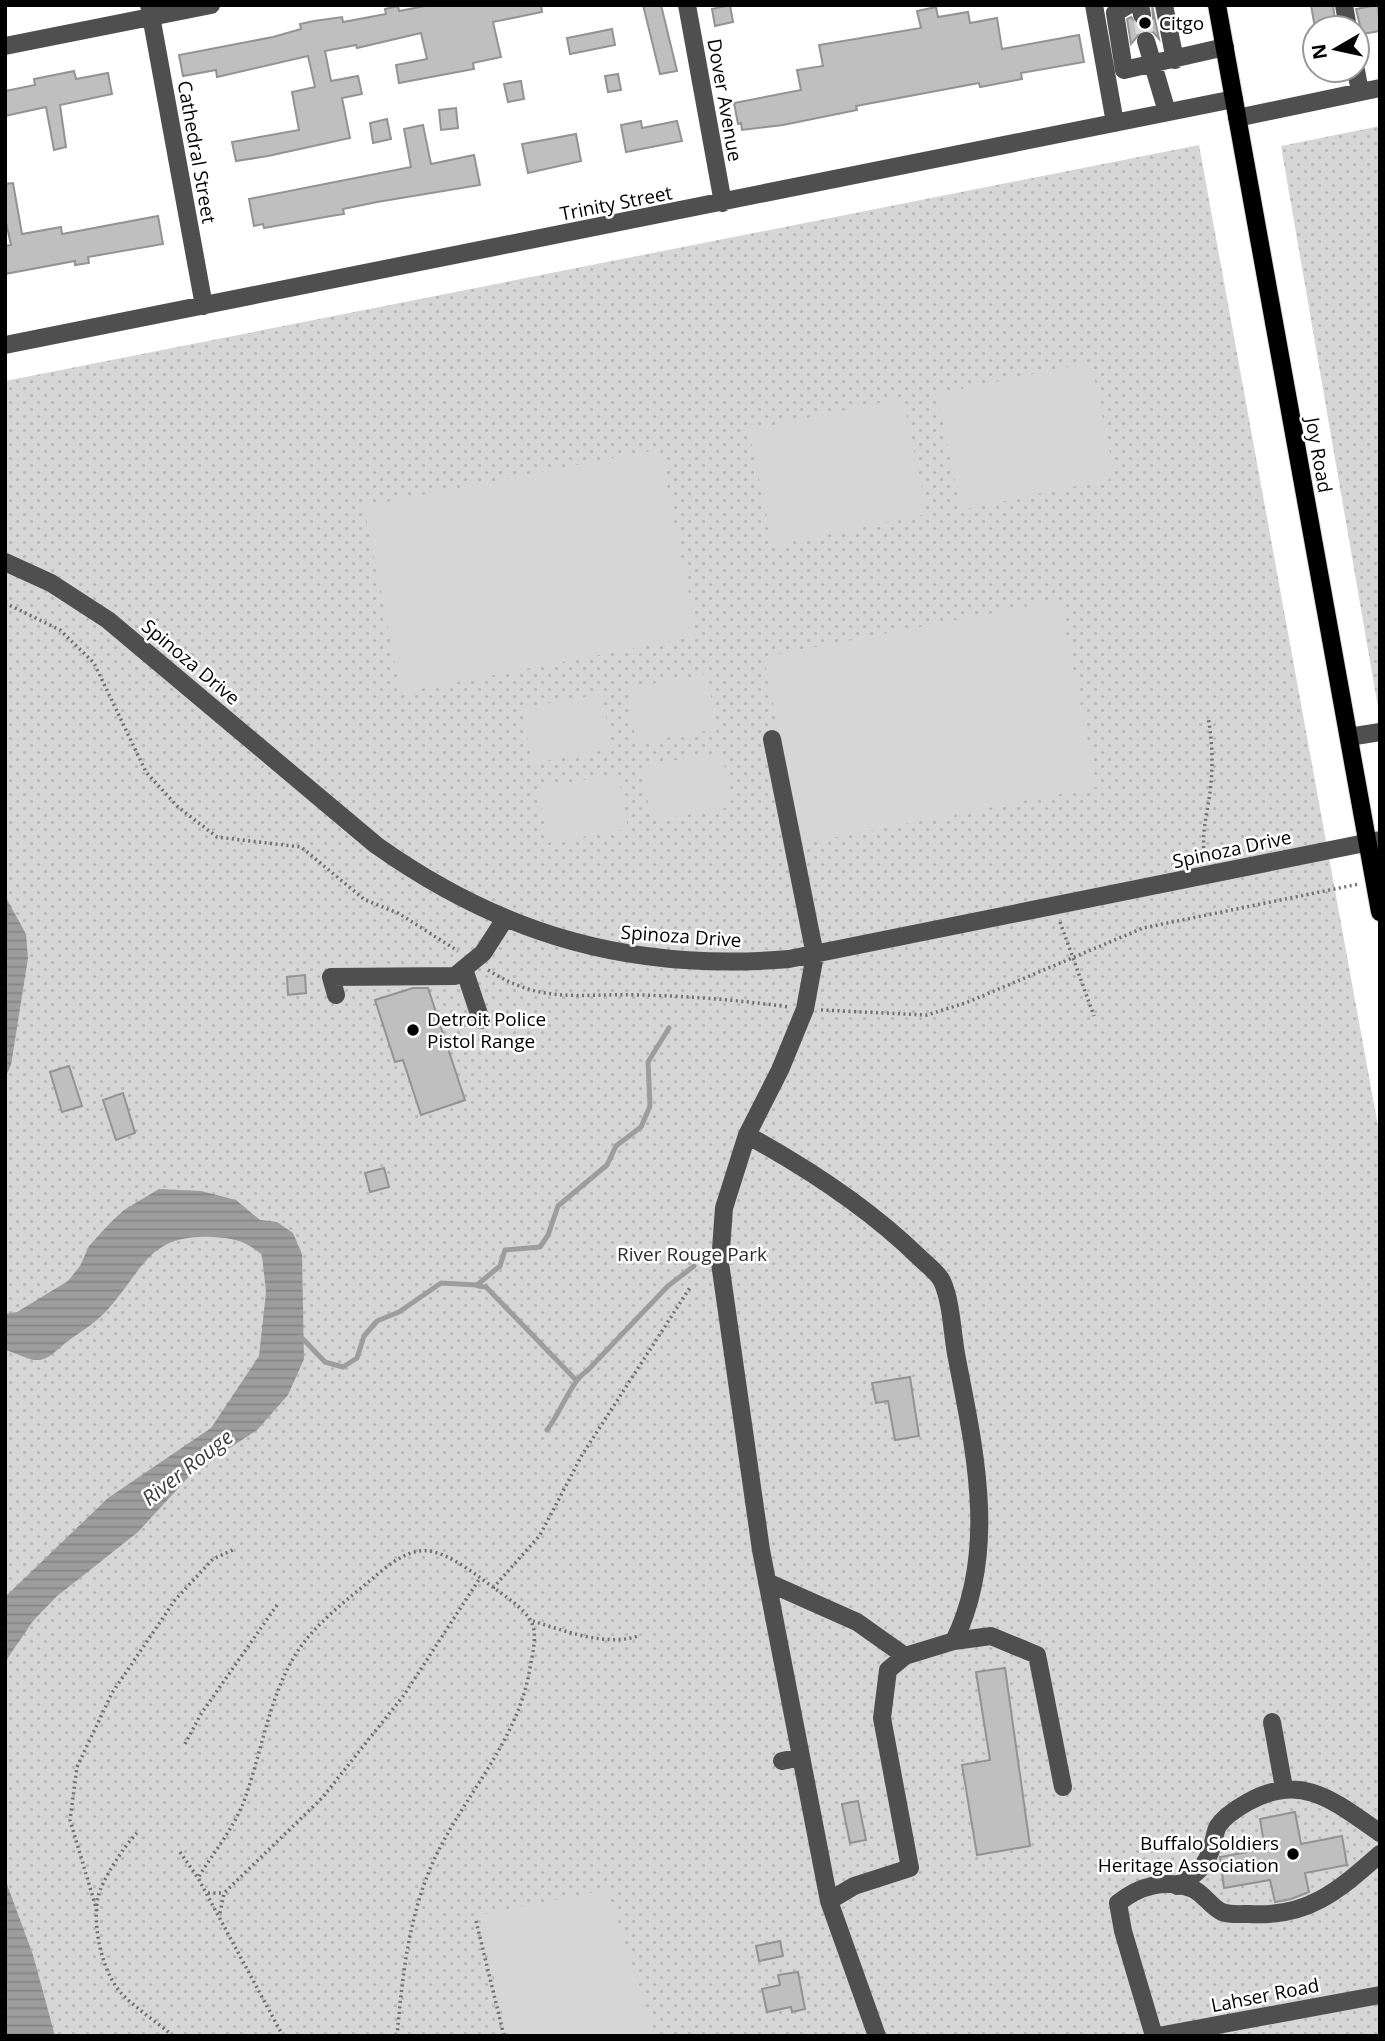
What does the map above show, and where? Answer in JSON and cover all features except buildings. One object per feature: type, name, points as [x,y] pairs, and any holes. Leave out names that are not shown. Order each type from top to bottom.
[{"type":"main road","name":"Joy Road","points":[[1217,5],[1349,737],[1374,841],[1374,880],[1380,912]]},
{"type":"street","points":[[5,46],[150,11],[211,5]]},
{"type":"street","name":"Dover Avenue","points":[[687,5],[723,203]]},
{"type":"street","points":[[1094,5],[1115,123]]},
{"type":"street","points":[[1164,5],[1175,60]]},
{"type":"street","points":[[1136,8],[1115,13],[1125,71],[1225,47]]},
{"type":"street","name":"Cathedral Street","points":[[150,11],[204,306]]},
{"type":"street","points":[[1146,41],[1167,112]]},
{"type":"street","points":[[1359,84],[1360,92]]},
{"type":"street","points":[[1237,118],[1380,88]]},
{"type":"street","name":"Trinity Street","points":[[5,345],[1234,99]]},
{"type":"street","name":"Spinoza Drive","points":[[5,562],[51,583],[108,620],[386,852],[433,883],[505,919],[570,943],[657,960],[745,963],[815,955],[1374,841]]},
{"type":"street","points":[[1349,737],[1380,732]]},
{"type":"street","points":[[772,738],[815,955],[805,1009],[780,1070],[747,1135],[724,1208],[720,1263],[767,1582],[828,1901],[877,2036]]},
{"type":"street","points":[[336,995],[331,976],[455,976],[469,965],[505,919]]},
{"type":"street","points":[[469,965],[481,1020]]},
{"type":"street","points":[[747,1135],[806,1168],[900,1238],[942,1279],[975,1457],[980,1501],[977,1556],[969,1610],[954,1640]]},
{"type":"street","points":[[767,1582],[857,1622],[905,1656]]},
{"type":"street","points":[[828,1901],[854,1886],[910,1868],[881,1718],[888,1670],[905,1656],[954,1640],[991,1636],[1037,1654],[1063,1787]]},
{"type":"street","points":[[1272,1722],[1283,1788]]},
{"type":"street","points":[[782,1760],[801,1757]]},
{"type":"street","points":[[1177,1886],[1198,1873],[1209,1856],[1218,1825],[1242,1805],[1265,1793],[1283,1788],[1306,1789],[1380,1833]]},
{"type":"street","points":[[1156,2036],[1123,1931],[1118,1903],[1133,1890],[1163,1883],[1193,1889],[1223,1913],[1263,1915],[1309,1908],[1342,1888],[1380,1854]]},
{"type":"street","name":"Lahser Road","points":[[1156,2036],[1380,1994]]},
{"type":"path","points":[[5,603],[60,630],[94,663],[146,772],[178,807],[218,837],[301,847],[365,900],[398,913],[469,965],[526,990],[571,998],[656,995],[740,1000],[805,1009],[927,1015],[968,1002],[1143,928],[1374,880]]},
{"type":"path","points":[[1208,717],[1211,785],[1203,831],[1208,875]]},
{"type":"path","points":[[1054,907],[1094,1016]]},
{"type":"path","points":[[493,1588],[540,1535],[582,1455],[691,1286]]},
{"type":"path","points":[[173,2036],[122,1994],[109,1975],[101,1945],[97,1911],[70,1820],[78,1767],[112,1693],[175,1600],[212,1559],[235,1549]]},
{"type":"path","points":[[198,1878],[243,1803],[269,1716],[297,1652],[331,1614],[394,1560],[417,1552],[432,1551],[480,1578],[533,1621],[568,1633],[623,1641],[638,1636]]},
{"type":"path","points":[[220,1914],[224,1893],[323,1798],[404,1695],[480,1578]]},
{"type":"path","points":[[185,1744],[201,1714],[277,1605]]},
{"type":"path","points":[[397,2036],[406,1948],[418,1903],[442,1844],[505,1737],[529,1676],[535,1634],[533,1621]]},
{"type":"path","points":[[97,1911],[99,1895],[117,1858],[137,1833]]},
{"type":"path","points":[[180,1852],[220,1914],[283,2036]]},
{"type":"path","points":[[208,1894],[224,1893]]},
{"type":"path","points":[[476,1921],[504,2036]]},
{"type":"green space","points":[[1380,126],[1380,719],[1281,146]]},
{"type":"green space","name":"River Rouge Park","points":[[1199,145],[1380,1137],[1380,2036],[5,2036],[5,381]]},
{"type":"green space","points":[[1091,362],[1115,478],[961,510],[937,394]]},
{"type":"green space","points":[[903,398],[927,514],[773,546],[749,430]]},
{"type":"green space","points":[[660,449],[697,636],[401,693],[364,506]]},
{"type":"green space","points":[[1060,600],[1097,787],[800,844],[764,657]]},
{"type":"green space","points":[[707,674],[717,729],[636,743],[627,688]]},
{"type":"green space","points":[[602,694],[612,749],[532,763],[522,708]]},
{"type":"green space","points":[[722,752],[732,807],[651,821],[642,766]]},
{"type":"green space","points":[[618,774],[628,829],[548,843],[538,788]]},
{"type":"green space","points":[[606,1890],[655,2036],[508,2036],[479,1915]]},
{"type":"water","points":[[5,896],[26,934],[28,958],[11,1065],[5,1078]]},
{"type":"water","name":"River Rouge","points":[[159,1189],[201,1191],[236,1200],[260,1220],[277,1222],[293,1233],[302,1254],[304,1359],[288,1395],[257,1430],[194,1471],[138,1532],[56,1597],[33,1621],[5,1662],[5,1597],[108,1498],[211,1428],[259,1356],[266,1292],[262,1255],[239,1241],[213,1237],[175,1241],[161,1247],[150,1256],[95,1322],[49,1356],[32,1360],[5,1350],[5,1314],[17,1312],[68,1281],[80,1266],[89,1246],[110,1223],[124,1210]]},
{"type":"water","points":[[5,1879],[33,1955],[55,2036],[5,2035]]},
{"type":"waterway","points":[[301,1337],[325,1362],[343,1367],[357,1358],[364,1336],[377,1321],[399,1312],[441,1283],[477,1285],[500,1266],[505,1250],[540,1247],[548,1235],[558,1206],[607,1165],[616,1146],[641,1127],[650,1106],[648,1062],[669,1028]]},
{"type":"waterway","points":[[547,1430],[581,1376],[668,1286],[694,1266]]},
{"type":"waterway","points":[[478,1286],[486,1287],[575,1379]]},
{"type":"tunnel","points":[[1142,15],[1146,41]]},
{"type":"place","name":"Citgo","points":[[1145,23]]},
{"type":"place","name":"Detroit Police Pistol Range","points":[[413,1030]]},
{"type":"place","name":"Buffalo Soldiers Heritage Association","points":[[1293,1854]]}]
